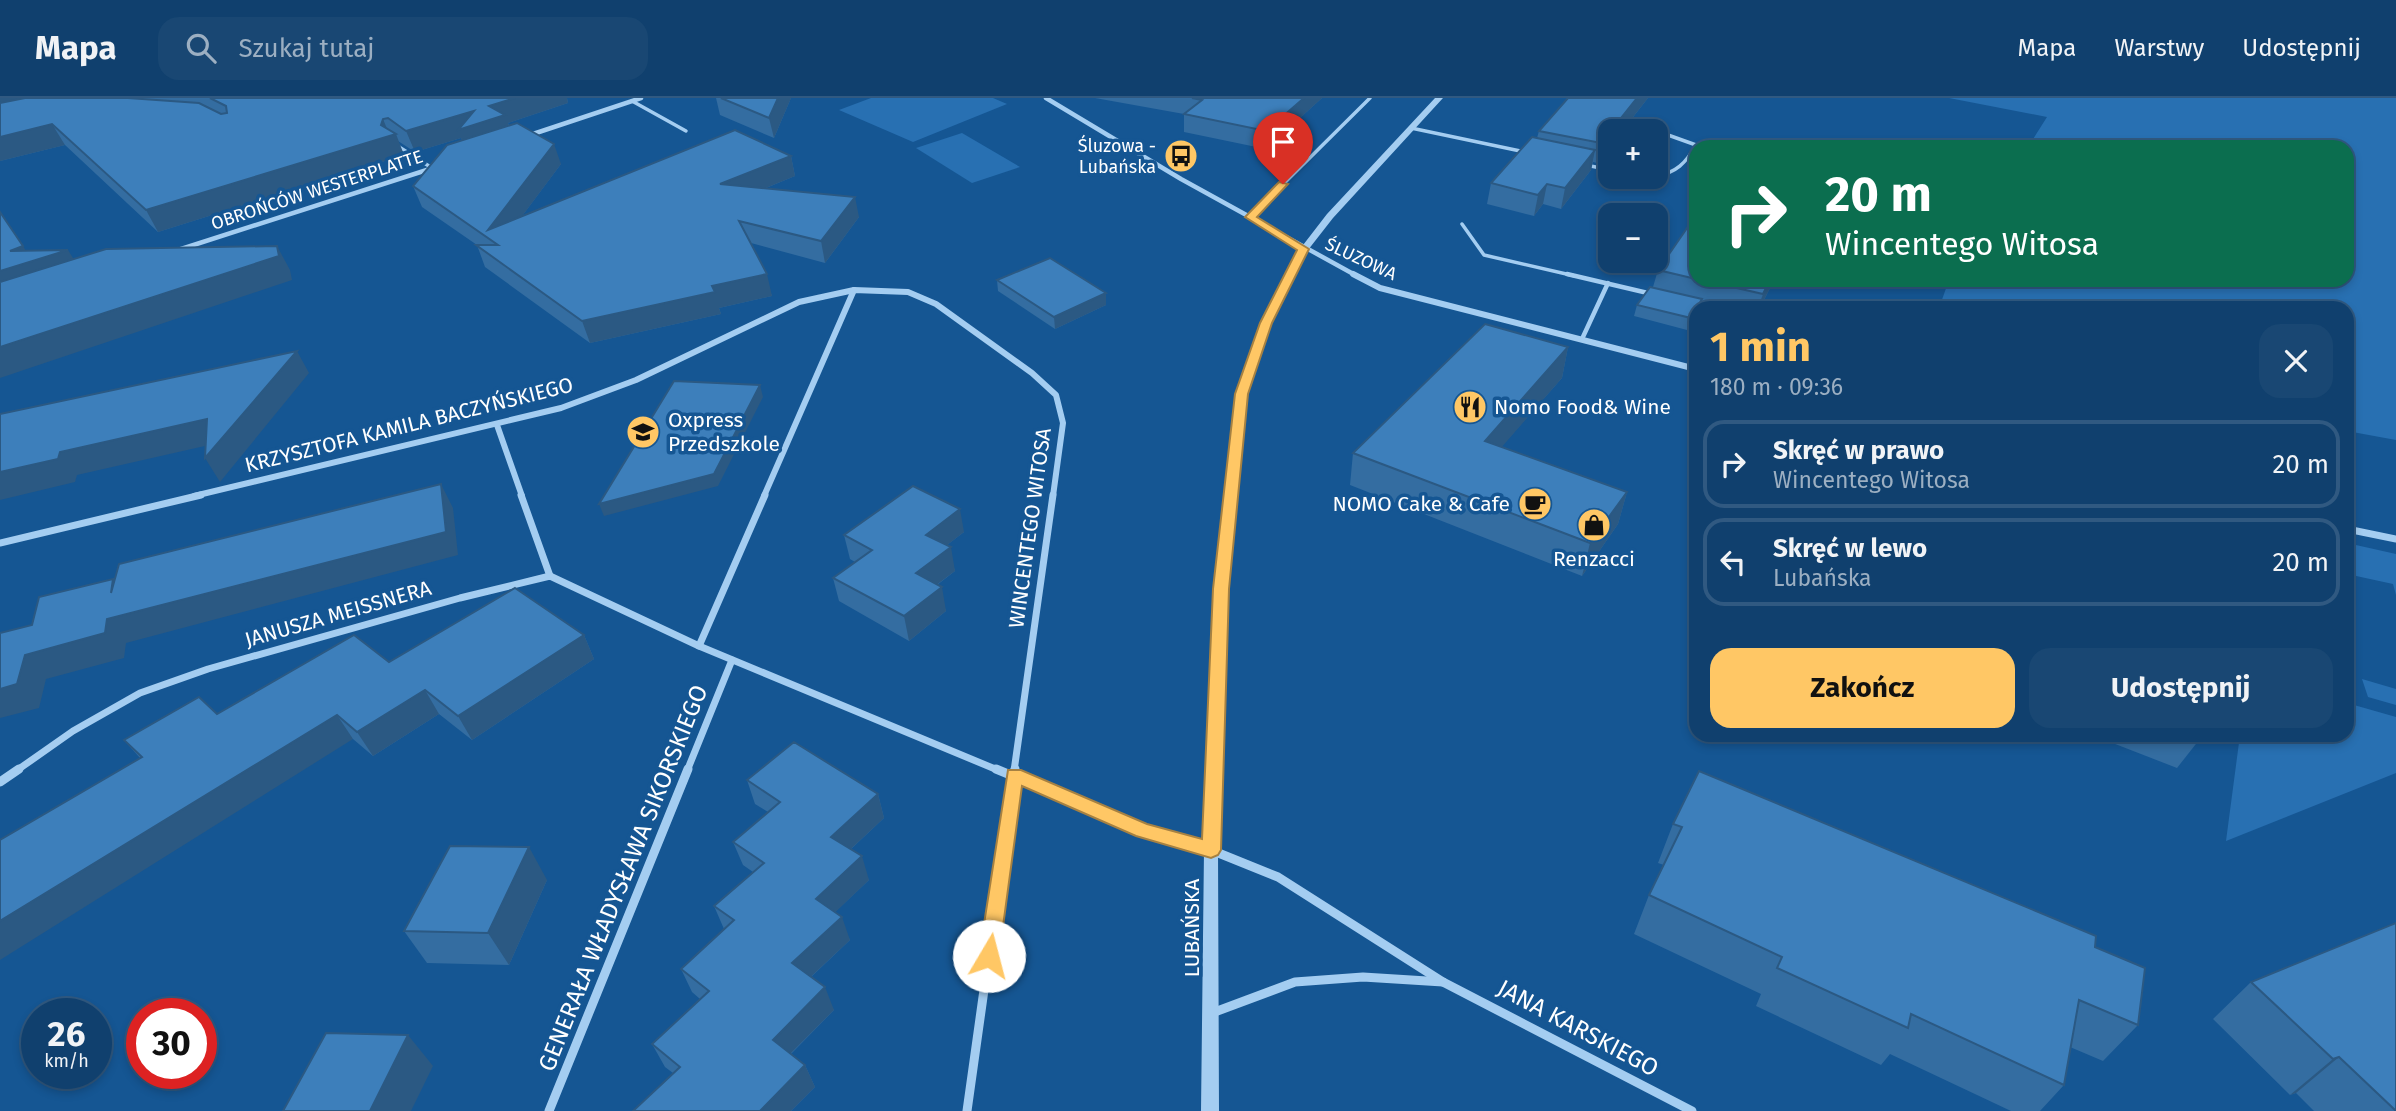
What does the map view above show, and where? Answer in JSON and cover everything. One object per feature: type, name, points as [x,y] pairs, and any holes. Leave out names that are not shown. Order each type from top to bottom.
[{"type":"street","points":[[520,138],[641,98]]},
{"type":"street","name":"ŚLUZOWA","points":[[1046,98],[1304,249],[1380,288],[1689,367]]},
{"type":"street","name":"LUBAŃSKA","points":[[1210,1111],[1211,850],[1221,589],[1242,394],[1266,323],[1304,249],[1330,216],[1439,98]]},
{"type":"street","name":"OBROŃCÓW WESTERPLATTE","points":[[169,253],[445,164]]},
{"type":"street","points":[[699,646],[854,290]]},
{"type":"street","name":"KRZYSZTOFA KAMILA BACZYŃSKIEGO","points":[[0,543],[561,408],[636,380],[799,302],[854,290]]},
{"type":"street","name":"WINCENTEGO WITOSA","points":[[854,290],[908,292],[936,304],[1032,373],[1056,395],[1063,423],[967,1111]]},
{"type":"street","points":[[496,425],[550,576],[732,660],[1143,830],[1211,850]]},
{"type":"street","points":[[2354,530],[2396,539]]},
{"type":"street","name":"JANUSZA MEISSNERA","points":[[0,782],[73,731],[140,693],[235,662],[460,598],[550,576]]},
{"type":"street","name":"GENERAŁA WŁADYSŁAWA SIKORSKIEGO","points":[[549,1111],[732,660]]},
{"type":"street","name":"JANA KARSKIEGO","points":[[1211,850],[1278,877],[1443,982],[1692,1111]]},
{"type":"street","name":"JANA KARSKIEGO","points":[[1212,1013],[1295,982],[1363,977],[1443,982]]},
{"type":"lane","points":[[1250,217],[1370,98]]},
{"type":"lane","points":[[632,101],[686,131]]},
{"type":"lane","points":[[1411,128],[1532,153]]},
{"type":"lane","points":[[1668,135],[1689,142]]},
{"type":"lane","points":[[394,143],[432,168]]},
{"type":"lane","points":[[1668,173],[1675,172],[1689,158]]},
{"type":"lane","points":[[1584,164],[1598,167]]},
{"type":"lane","points":[[1462,224],[1485,255],[1658,296]]},
{"type":"lane","points":[[1582,339],[1608,283]]},
{"type":"lane","points":[[1684,302],[1689,303]]},
{"type":"shaded area","points":[[871,98],[993,98],[1007,104],[913,142],[839,110]]},
{"type":"shaded area","points":[[1949,98],[2396,98],[2396,440],[2354,432],[2354,301],[1942,301],[1946,287],[2354,287],[2354,140],[2032,140],[2047,117]]},
{"type":"shaded area","points":[[962,133],[1020,167],[972,183],[916,148]]},
{"type":"shaded area","points":[[2354,545],[2396,554],[2396,595],[2393,584],[2354,576]]},
{"type":"shaded area","points":[[2362,679],[2396,689],[2396,705],[2368,697]]},
{"type":"shaded area","points":[[2354,705],[2396,717],[2396,773],[2226,841],[2239,742],[2354,742]]},
{"type":"building","points":[[25,98],[128,98],[199,103],[221,114],[227,113],[226,106],[210,98],[515,98],[489,106],[505,115],[458,130],[474,111],[406,131],[388,118],[383,119],[381,125],[396,134],[146,210],[52,124],[0,137],[0,103]]},
{"type":"building","points":[[721,98],[778,98],[769,118]]},
{"type":"building","points":[[1192,98],[1304,98],[1266,131],[1184,114],[1202,100]]},
{"type":"building","points":[[1568,98],[1637,98],[1620,119],[1598,119],[1598,142],[1539,131]]},
{"type":"building","points":[[517,123],[554,144],[488,230],[735,130],[791,156],[720,184],[855,197],[821,241],[739,221],[767,274],[712,286],[715,292],[582,321],[476,245],[498,245],[413,186],[447,145]]},
{"type":"building","points":[[1532,137],[1595,150],[1565,188],[1547,184],[1538,195],[1491,183]]},
{"type":"building","points":[[0,212],[23,246],[10,251],[68,250],[0,271]]},
{"type":"building","points":[[1689,225],[1689,277],[1668,272],[1668,256]]},
{"type":"building","points":[[277,246],[279,256],[0,347],[0,282],[106,249]]},
{"type":"building","points":[[1050,258],[1106,293],[1054,317],[997,280]]},
{"type":"building","points":[[1650,287],[1702,299],[1689,301],[1689,318],[1637,305]]},
{"type":"building","points":[[1732,287],[1766,287],[1763,294]]},
{"type":"building","points":[[1485,324],[1568,347],[1485,441],[1627,492],[1590,543],[1353,453]]},
{"type":"building","points":[[297,351],[205,458],[207,419],[60,452],[58,459],[0,472],[0,414]]},
{"type":"building","points":[[674,381],[760,385],[714,474],[599,504]]},
{"type":"building","points":[[441,484],[446,532],[107,619],[105,633],[25,655],[17,684],[0,689],[0,633],[32,625],[39,597],[113,579],[111,593],[119,564]]},
{"type":"building","points":[[913,486],[960,509],[926,535],[951,547],[916,573],[942,587],[904,616],[833,578],[872,550],[844,535]]},
{"type":"building","points":[[515,588],[584,635],[458,716],[425,690],[357,732],[337,715],[0,921],[0,840],[142,757],[124,740],[199,697],[217,714],[354,635],[389,662]]},
{"type":"building","points":[[794,742],[878,794],[831,837],[862,856],[816,899],[842,917],[792,963],[825,987],[773,1040],[805,1065],[760,1111],[633,1111],[680,1067],[652,1044],[709,991],[681,969],[734,920],[714,906],[764,863],[733,842],[780,802],[747,780]]},
{"type":"building","points":[[1699,771],[2096,936],[2095,947],[2145,968],[2138,1025],[2079,1000],[2064,1085],[1911,1014],[1908,1028],[1777,968],[1782,957],[1649,895],[1682,827],[1673,824]]},
{"type":"building","points":[[450,846],[529,847],[488,933],[404,931]]},
{"type":"building","points":[[2396,923],[2396,1111],[2339,1057],[2333,1059],[2251,982]]},
{"type":"building","points":[[326,1033],[408,1035],[370,1111],[283,1111]]},
{"type":"place","name":"Śluzowa - Lubańska","points":[[1181,156]]},
{"type":"place","name":"Nomo Food& Wine","points":[[1470,407]]},
{"type":"place","name":"Oxpress Przedszkole","points":[[643,432]]},
{"type":"place","name":"NOMO Cake & Cafe","points":[[1535,504]]},
{"type":"place","name":"Renzacci","points":[[1594,525]]},
{"type":"route","points":[[989,956],[1014,775],[1143,830],[1211,850],[1221,589],[1242,394],[1262,332],[1304,249],[1250,217],[1283,184]]}]
